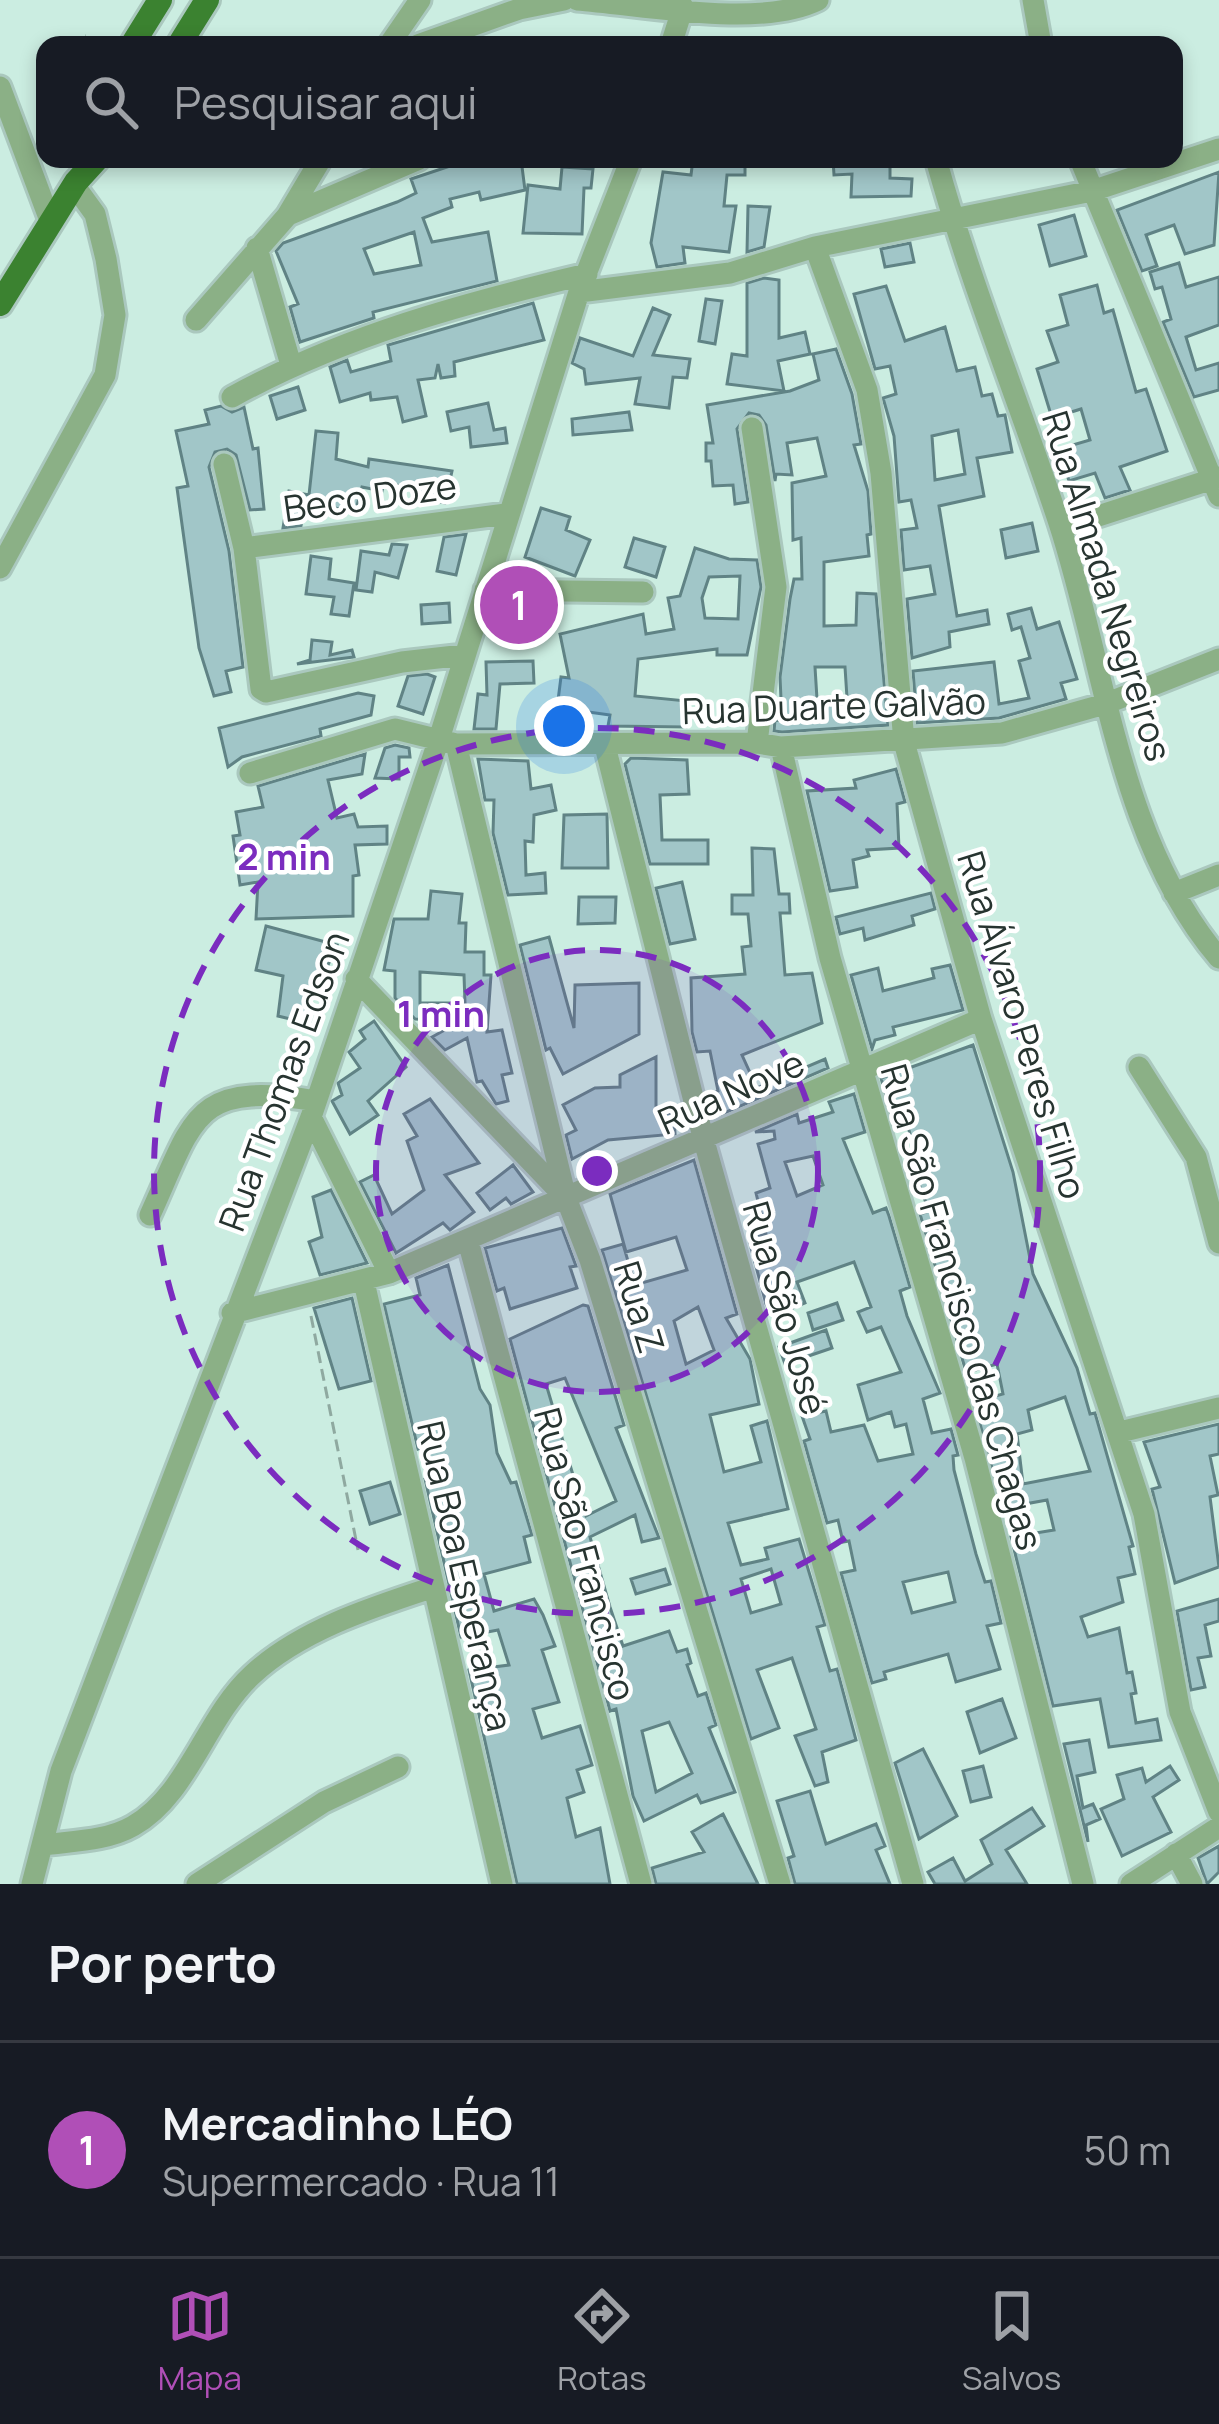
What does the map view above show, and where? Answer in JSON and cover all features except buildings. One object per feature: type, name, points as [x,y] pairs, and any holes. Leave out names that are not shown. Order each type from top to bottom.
[{"type":"main road","points":[[137,36],[158,3],[185,36],[207,0]]},
{"type":"main road","points":[[0,304],[7,281],[51,223],[78,176]]},
{"type":"street","points":[[395,36],[420,0]]},
{"type":"street","points":[[443,36],[519,9],[563,0]]},
{"type":"street","points":[[578,0],[752,13],[792,10],[818,0]]},
{"type":"street","points":[[1033,0],[1039,36]]},
{"type":"street","points":[[674,36],[683,8]]},
{"type":"street","points":[[0,87],[51,223]]},
{"type":"street","points":[[1183,161],[1219,149]]},
{"type":"street","points":[[196,320],[287,215],[316,168]]},
{"type":"street","points":[[287,215],[398,168]]},
{"type":"street","name":"Rua Thomas Edson","points":[[32,1884],[61,1771],[448,741],[464,655],[506,514],[583,283],[628,168]]},
{"type":"street","name":"Rua Almada Negreiros","points":[[938,168],[953,222],[1061,528],[1106,704],[1174,893],[1191,926],[1219,958]]},
{"type":"street","points":[[1061,528],[1217,484],[1083,168]]},
{"type":"street","points":[[232,397],[291,365],[476,300],[583,283],[730,272],[815,247],[1092,191],[1162,168]]},
{"type":"street","points":[[0,568],[105,375],[115,315],[95,214],[78,176]]},
{"type":"street","name":"Rua Álvaro Peres Filho","points":[[815,247],[867,390],[881,473],[904,742],[981,1019],[1120,1432],[1148,1532],[1180,1712],[1219,1812]]},
{"type":"street","points":[[257,248],[291,365]]},
{"type":"street","points":[[752,428],[776,587],[757,743]]},
{"type":"street","points":[[224,464],[244,548],[258,686],[266,692],[402,662],[464,655]]},
{"type":"street","name":"Beco Doze","points":[[244,548],[506,514]]},
{"type":"street","points":[[485,590],[643,592]]},
{"type":"street","name":"Rua Duarte Galvão","points":[[250,773],[394,729],[448,741],[605,746],[757,743],[781,747],[1002,733],[1106,704],[1219,659]]},
{"type":"street","name":"Rua Z","points":[[448,741],[566,1198],[590,1260],[780,1884]]},
{"type":"street","name":"Rua São José","points":[[605,746],[704,1141],[913,1884]]},
{"type":"street","name":"Rua São Francisco das Chagas","points":[[781,747],[861,1072],[975,1458],[1083,1884]]},
{"type":"street","points":[[1174,893],[1219,875]]},
{"type":"street","points":[[356,979],[566,1198]]},
{"type":"street","name":"Rua Nove","points":[[232,1312],[389,1273],[981,1019]]},
{"type":"street","points":[[1139,1067],[1196,1157],[1219,1243]]},
{"type":"street","points":[[150,1215],[194,1119],[214,1103],[252,1092],[313,1109],[389,1273]]},
{"type":"street","name":"Rua São Francisco","points":[[468,1241],[640,1884]]},
{"type":"street","name":"Rua Boa Esperança","points":[[364,1282],[502,1884]]},
{"type":"street","points":[[1120,1432],[1219,1408]]},
{"type":"street","points":[[43,1845],[130,1828],[152,1813],[223,1705],[256,1671],[359,1612],[434,1587]]},
{"type":"street","points":[[197,1884],[324,1802],[398,1767]]},
{"type":"street","points":[[1131,1884],[1219,1827]]},
{"type":"street","points":[[1176,1854],[1192,1884]]},
{"type":"path","points":[[307,1297],[358,1550]]},
{"type":"place","name":"Mercadinho LÉO","points":[[519,605]]}]
